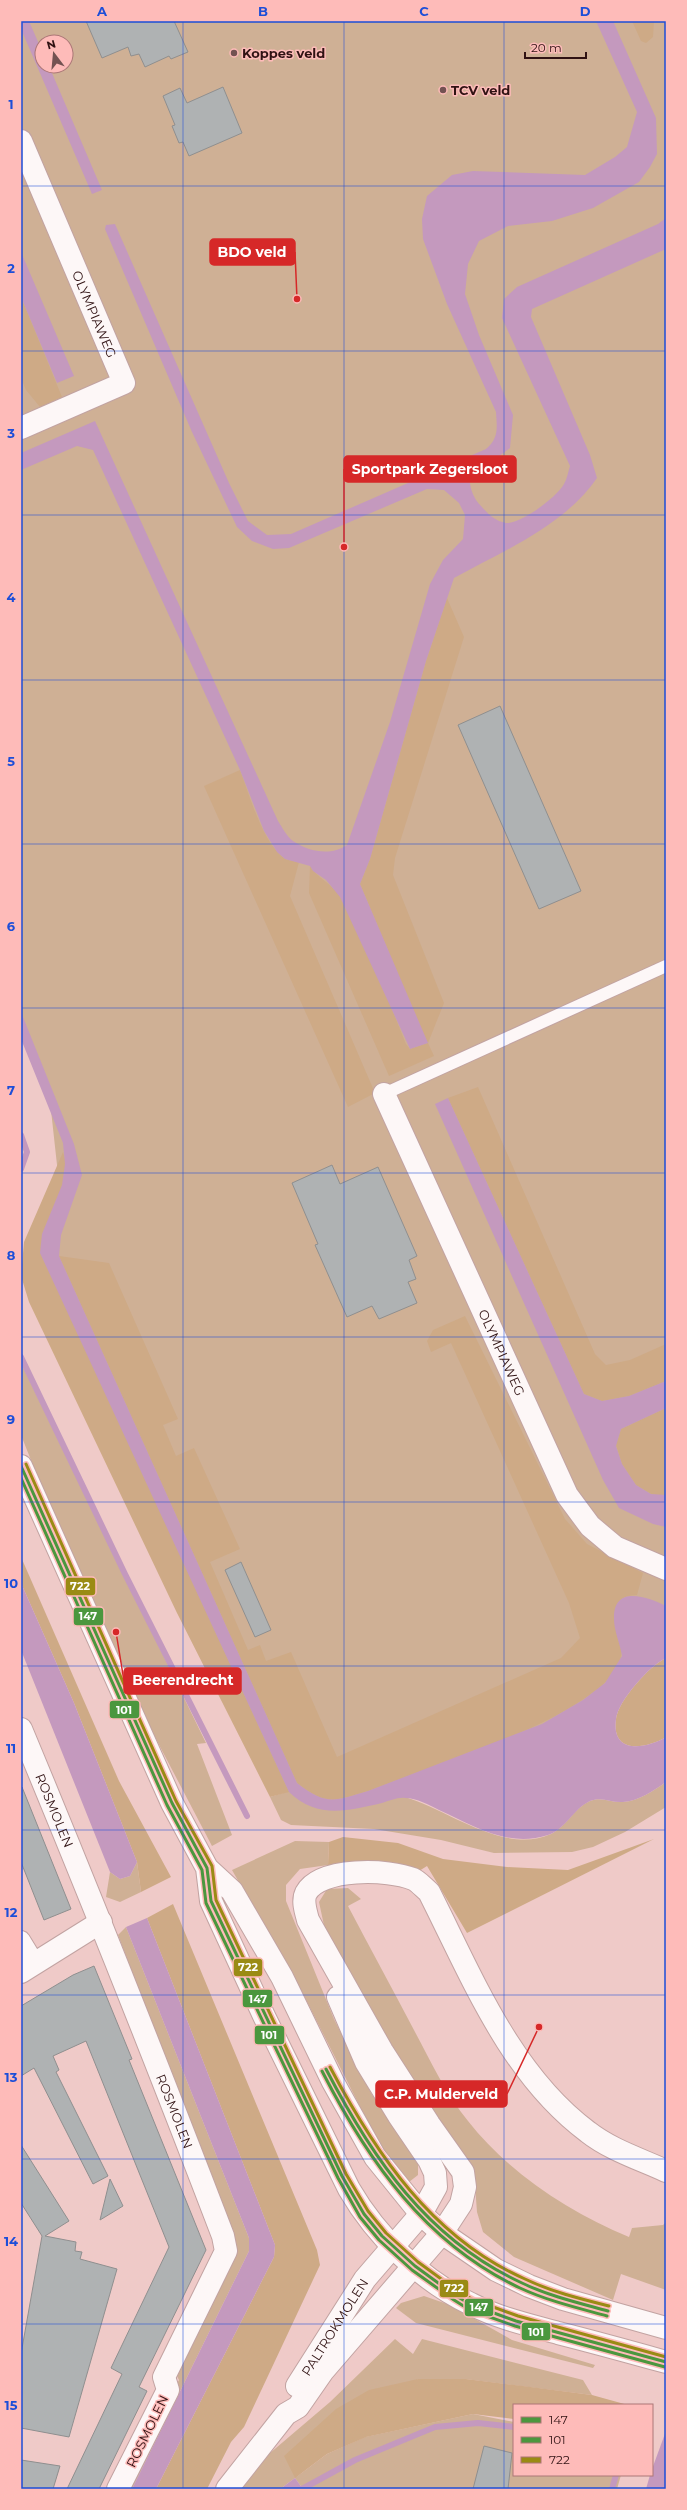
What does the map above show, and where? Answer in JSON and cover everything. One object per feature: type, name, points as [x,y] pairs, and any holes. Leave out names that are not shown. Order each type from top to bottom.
[{"type":"street","name":"OLYMPIAWEG","points":[[21,141],[124,383],[21,428]]},
{"type":"street","name":"OLYMPIAWEG","points":[[384,1094],[567,1495],[590,1526],[614,1547],[666,1569]]},
{"type":"street","points":[[21,1466],[172,1803],[203,1860],[232,1891],[282,1977],[332,2082],[375,2157],[421,2214],[442,2233],[477,2259],[523,2284],[563,2299],[666,2328]]},
{"type":"street","name":"ROSMOLEN","points":[[21,1729],[101,1922],[220,2229],[226,2251],[164,2377],[168,2390],[118,2489]]},
{"type":"street","points":[[203,1860],[211,1901],[264,2016],[346,2183],[368,2220],[392,2246],[414,2266],[456,2296],[486,2311],[666,2362]]},
{"type":"street","points":[[325,1951],[308,1920],[304,1904],[306,1893],[319,1880],[337,1874],[357,1872],[384,1873],[413,1879],[429,1892],[513,2051],[552,2100],[588,2132],[610,2147],[666,2171]]},
{"type":"street","points":[[21,1940],[28,1968],[101,1922]]},
{"type":"street","name":"PALTROKMOLEN","points":[[286,2414],[289,2400],[326,2338],[365,2279],[421,2214],[436,2187],[435,2174],[366,2062],[341,2007],[325,1951]]},
{"type":"street","name":"PALTROKMOLEN","points":[[227,2489],[286,2414],[298,2408],[323,2371],[442,2233],[461,2204],[465,2187],[463,2172],[429,2124],[386,2057],[325,1951]]},
{"type":"lane","points":[[384,1094],[666,966]]},
{"type":"shaded area","points":[[21,21],[666,21],[666,1637],[604,1706],[405,1797],[422,1803],[477,1828],[496,1835],[515,1839],[533,1839],[557,1831],[579,1808],[590,1801],[599,1799],[619,1802],[635,1800],[666,1782],[666,1807],[625,1832],[593,1847],[572,1852],[494,1853],[441,1840],[374,1829],[291,1825],[281,1820],[270,1797],[283,1793],[40,1274],[58,1174],[49,1092],[21,1027]]},
{"type":"shaded area","points":[[21,21],[29,21],[35,34],[34,59],[21,29]]},
{"type":"shaded area","points":[[596,21],[613,21],[656,118],[657,154],[639,182],[593,208],[552,221],[508,226],[479,241],[468,264],[465,294],[479,335],[513,415],[510,448],[470,478],[472,493],[476,500],[486,512],[495,519],[506,523],[513,522],[538,509],[560,489],[565,482],[570,466],[502,318],[504,299],[517,287],[658,224],[666,218],[666,249],[532,309],[531,317],[590,455],[597,478],[568,510],[550,524],[532,536],[454,578],[426,661],[370,859],[360,884],[428,1043],[410,1049],[340,897],[326,880],[313,871],[310,866],[285,859],[277,852],[264,831],[240,770],[93,450],[77,446],[21,470],[21,453],[95,421],[278,821],[291,839],[306,848],[320,851],[334,851],[347,845],[390,722],[430,584],[443,560],[463,539],[465,515],[459,503],[444,490],[427,489],[289,548],[273,549],[252,541],[237,527],[192,432],[105,229],[106,225],[115,224],[229,483],[248,521],[267,535],[291,534],[486,449],[493,441],[497,428],[496,412],[447,304],[423,239],[422,219],[427,196],[452,175],[473,171],[585,175],[615,157],[627,147],[637,112]]},
{"type":"shaded area","points":[[632,21],[654,21],[653,37],[646,43],[641,41]]},
{"type":"shaded area","points":[[40,74],[52,74],[102,190],[92,194]]},
{"type":"shaded area","points":[[21,252],[74,376],[57,383],[21,297]]},
{"type":"shaded area","points":[[21,297],[62,397],[40,407],[26,390],[21,378]]},
{"type":"shaded area","points":[[447,598],[464,637],[395,858],[393,875],[444,1003],[428,1043],[434,1056],[389,1076],[309,893],[310,866],[316,874],[338,893],[341,898],[376,970],[406,1044],[410,1049],[427,1043],[360,884],[370,859],[426,661]]},
{"type":"shaded area","points":[[240,770],[263,830],[276,851],[284,858],[299,862],[290,896],[375,1093],[348,1107],[204,786]]},
{"type":"shaded area","points":[[21,1012],[74,1144],[82,1175],[61,1235],[59,1256],[297,1783],[316,1795],[324,1798],[339,1799],[368,1791],[542,1724],[583,1700],[605,1683],[622,1656],[614,1624],[615,1608],[619,1601],[625,1597],[633,1596],[650,1599],[666,1606],[666,1658],[652,1668],[628,1694],[618,1711],[616,1731],[619,1739],[624,1744],[632,1746],[649,1744],[666,1737],[666,1782],[635,1800],[619,1802],[599,1799],[590,1801],[554,1832],[548,1835],[533,1838],[519,1839],[505,1837],[478,1828],[414,1799],[399,1798],[357,1808],[333,1811],[310,1806],[299,1801],[289,1792],[40,1253],[42,1234],[62,1185],[65,1164],[63,1143],[21,1039]]},
{"type":"shaded area","points":[[478,1087],[595,1354],[606,1365],[630,1360],[666,1344],[666,1381],[629,1396],[602,1401],[584,1394],[448,1098]]},
{"type":"shaded area","points":[[448,1098],[584,1394],[602,1401],[629,1396],[666,1381],[666,1408],[621,1429],[616,1446],[622,1464],[636,1485],[651,1494],[666,1495],[666,1527],[653,1524],[619,1508],[603,1480],[435,1104]]},
{"type":"shaded area","points":[[63,1152],[69,1173],[50,1234],[118,1420],[289,1792],[270,1797],[177,1613],[29,1302],[21,1276],[24,1242]]},
{"type":"shaded area","points":[[59,1256],[109,1263],[178,1419],[163,1425],[176,1456],[194,1448],[240,1549],[210,1562],[248,1650],[260,1645],[266,1661],[291,1652],[337,1757],[561,1658],[580,1638],[569,1603],[451,1343],[431,1352],[427,1341],[433,1330],[465,1316],[565,1519],[587,1544],[643,1573],[637,1595],[625,1597],[619,1602],[616,1609],[616,1618],[622,1647],[620,1660],[613,1674],[584,1699],[554,1717],[507,1738],[368,1791],[339,1799],[331,1799],[316,1795],[297,1783]]},
{"type":"shaded area","points":[[21,1363],[206,1743],[197,1744],[232,1835],[212,1846],[156,1739],[56,1523],[21,1435]]},
{"type":"shaded area","points":[[666,1408],[665,1496],[651,1494],[636,1485],[622,1464],[616,1445],[621,1429]]},
{"type":"shaded area","points":[[21,1557],[119,1781],[171,1877],[141,1892],[137,1862],[74,1703],[21,1583]]},
{"type":"shaded area","points":[[21,1583],[74,1703],[137,1862],[130,1876],[120,1879],[110,1872],[21,1650]]},
{"type":"shaded area","points":[[666,1658],[666,1737],[640,1746],[624,1744],[619,1739],[616,1731],[618,1711],[636,1684],[652,1668]]},
{"type":"shaded area","points":[[343,1837],[398,1843],[443,1859],[507,1867],[568,1870],[654,1839],[467,1933],[427,1866],[419,1871],[382,1862],[328,1865],[329,1842]]},
{"type":"shaded area","points":[[295,1841],[329,1842],[328,1865],[300,1869],[286,1885],[286,1901],[334,2019],[371,2093],[418,2164],[418,2175],[409,2182],[386,2158],[304,1996],[232,1870]]},
{"type":"shaded area","points":[[137,1862],[141,1892],[120,1902],[106,1897],[110,1872],[120,1879],[130,1876]]},
{"type":"shaded area","points":[[348,1888],[361,1899],[348,1906],[439,2078],[460,2111],[484,2140],[502,2158],[541,2189],[584,2216],[629,2237],[632,2228],[663,2225],[666,2222],[666,2290],[621,2274],[613,2300],[514,2257],[483,2232],[477,2212],[474,2172],[458,2146],[389,2052],[325,1930],[319,1902],[327,1889]]},
{"type":"shaded area","points":[[173,1904],[317,2250],[320,2265],[244,2427],[231,2442],[207,2489],[156,2489],[274,2257],[275,2245],[147,1918]]},
{"type":"shaded area","points":[[147,1918],[275,2245],[274,2257],[156,2489],[132,2489],[249,2251],[249,2238],[126,1927]]},
{"type":"shaded area","points":[[126,1927],[249,2238],[249,2251],[132,2489],[123,2489],[179,2380],[176,2374],[237,2248],[118,1935]]},
{"type":"shaded area","points":[[424,2296],[450,2305],[512,2340],[595,2365],[593,2368],[416,2323],[396,2308],[401,2303]]},
{"type":"shaded area","points":[[395,2339],[413,2354],[422,2339],[583,2380],[592,2395],[465,2379],[418,2379],[280,2489],[241,2489],[256,2465],[330,2402]]},
{"type":"shaded area","points":[[418,2379],[466,2379],[592,2395],[624,2404],[513,2404],[513,2419],[473,2414],[366,2437],[327,2454],[295,2478],[284,2456],[336,2409],[369,2390]]},
{"type":"shaded area","points":[[473,2414],[513,2422],[513,2476],[621,2476],[617,2489],[303,2489],[295,2478],[327,2454],[365,2437]]},
{"type":"shaded area","points":[[666,2431],[666,2489],[646,2489],[650,2476],[653,2476],[653,2466]]},
{"type":"shaded area","points":[[295,2478],[303,2489],[280,2489]]},
{"type":"building","points":[[86,21],[174,21],[188,52],[171,59],[169,56],[145,67],[139,54],[131,56],[128,47],[102,58]]},
{"type":"building","points":[[223,87],[242,133],[189,156],[183,142],[179,143],[172,126],[175,125],[163,96],[180,88],[187,103]]},
{"type":"building","points":[[500,706],[581,891],[539,909],[458,725]]},
{"type":"building","points":[[332,1165],[340,1184],[378,1167],[417,1256],[409,1260],[416,1279],[408,1282],[417,1303],[379,1319],[372,1306],[347,1317],[315,1245],[318,1244],[292,1183]]},
{"type":"building","points":[[241,1562],[271,1630],[255,1637],[225,1570]]},
{"type":"building","points":[[22,1787],[71,1909],[44,1920],[21,1862]]},
{"type":"building","points":[[94,1966],[132,2059],[129,2060],[206,2250],[139,2387],[147,2391],[99,2489],[67,2489],[122,2374],[111,2368],[169,2247],[86,2041],[53,2056],[59,2070],[56,2072],[108,2176],[93,2184],[34,2068],[21,2076],[21,2006],[73,1975]]},
{"type":"building","points":[[21,2145],[69,2221],[45,2236],[76,2242],[75,2251],[82,2252],[80,2259],[117,2269],[69,2437],[21,2428],[21,2354],[42,2236],[21,2203]]},
{"type":"building","points":[[110,2179],[123,2206],[100,2220]]},
{"type":"building","points":[[484,2446],[512,2453],[508,2489],[473,2489]]},
{"type":"building","points":[[21,2460],[60,2466],[53,2489],[21,2489]]},
{"type":"waterway","points":[[21,1135],[27,1152],[21,1169]]},
{"type":"waterway","points":[[21,1357],[125,1574],[247,1816]]},
{"type":"waterway","points":[[302,2489],[355,2460],[435,2427],[478,2423],[513,2427]]},
{"type":"waterway","points":[[612,2489],[616,2476]]},
{"type":"transit line","name":"722","points":[[26,1464],[176,1801],[212,1866],[216,1900],[346,2174],[368,2211],[386,2233],[418,2262],[459,2292],[474,2300],[518,2316],[666,2357]]},
{"type":"transit line","name":"147","points":[[21,1466],[172,1803],[207,1868],[211,1901],[342,2176],[364,2214],[382,2236],[415,2266],[456,2296],[472,2305],[516,2321],[666,2362]]},
{"type":"transit line","name":"101","points":[[21,1478],[167,1805],[202,1870],[206,1903],[338,2178],[360,2217],[379,2240],[412,2270],[470,2310],[515,2326],[665,2367]]},
{"type":"transit line","name":"722","points":[[330,2067],[367,2131],[387,2162],[435,2217],[462,2241],[492,2262],[535,2284],[567,2295],[609,2306]]},
{"type":"transit line","name":"147","points":[[326,2069],[363,2134],[383,2164],[406,2193],[431,2220],[458,2244],[488,2265],[532,2288],[564,2299],[608,2311]]},
{"type":"transit line","name":"101","points":[[322,2071],[359,2137],[380,2168],[403,2197],[428,2224],[456,2248],[486,2270],[520,2288],[552,2300],[607,2316]]},
{"type":"place","name":"Koppes veld","points":[[234,53]]},
{"type":"place","name":"TCV veld","points":[[443,90]]},
{"type":"place","name":"BDO veld","points":[[297,299]]},
{"type":"place","name":"Sportpark Zegersloot","points":[[344,547]]},
{"type":"place","name":"Beerendrecht","points":[[116,1632]]},
{"type":"place","name":"C.P. Mulderveld","points":[[539,2027]]}]
